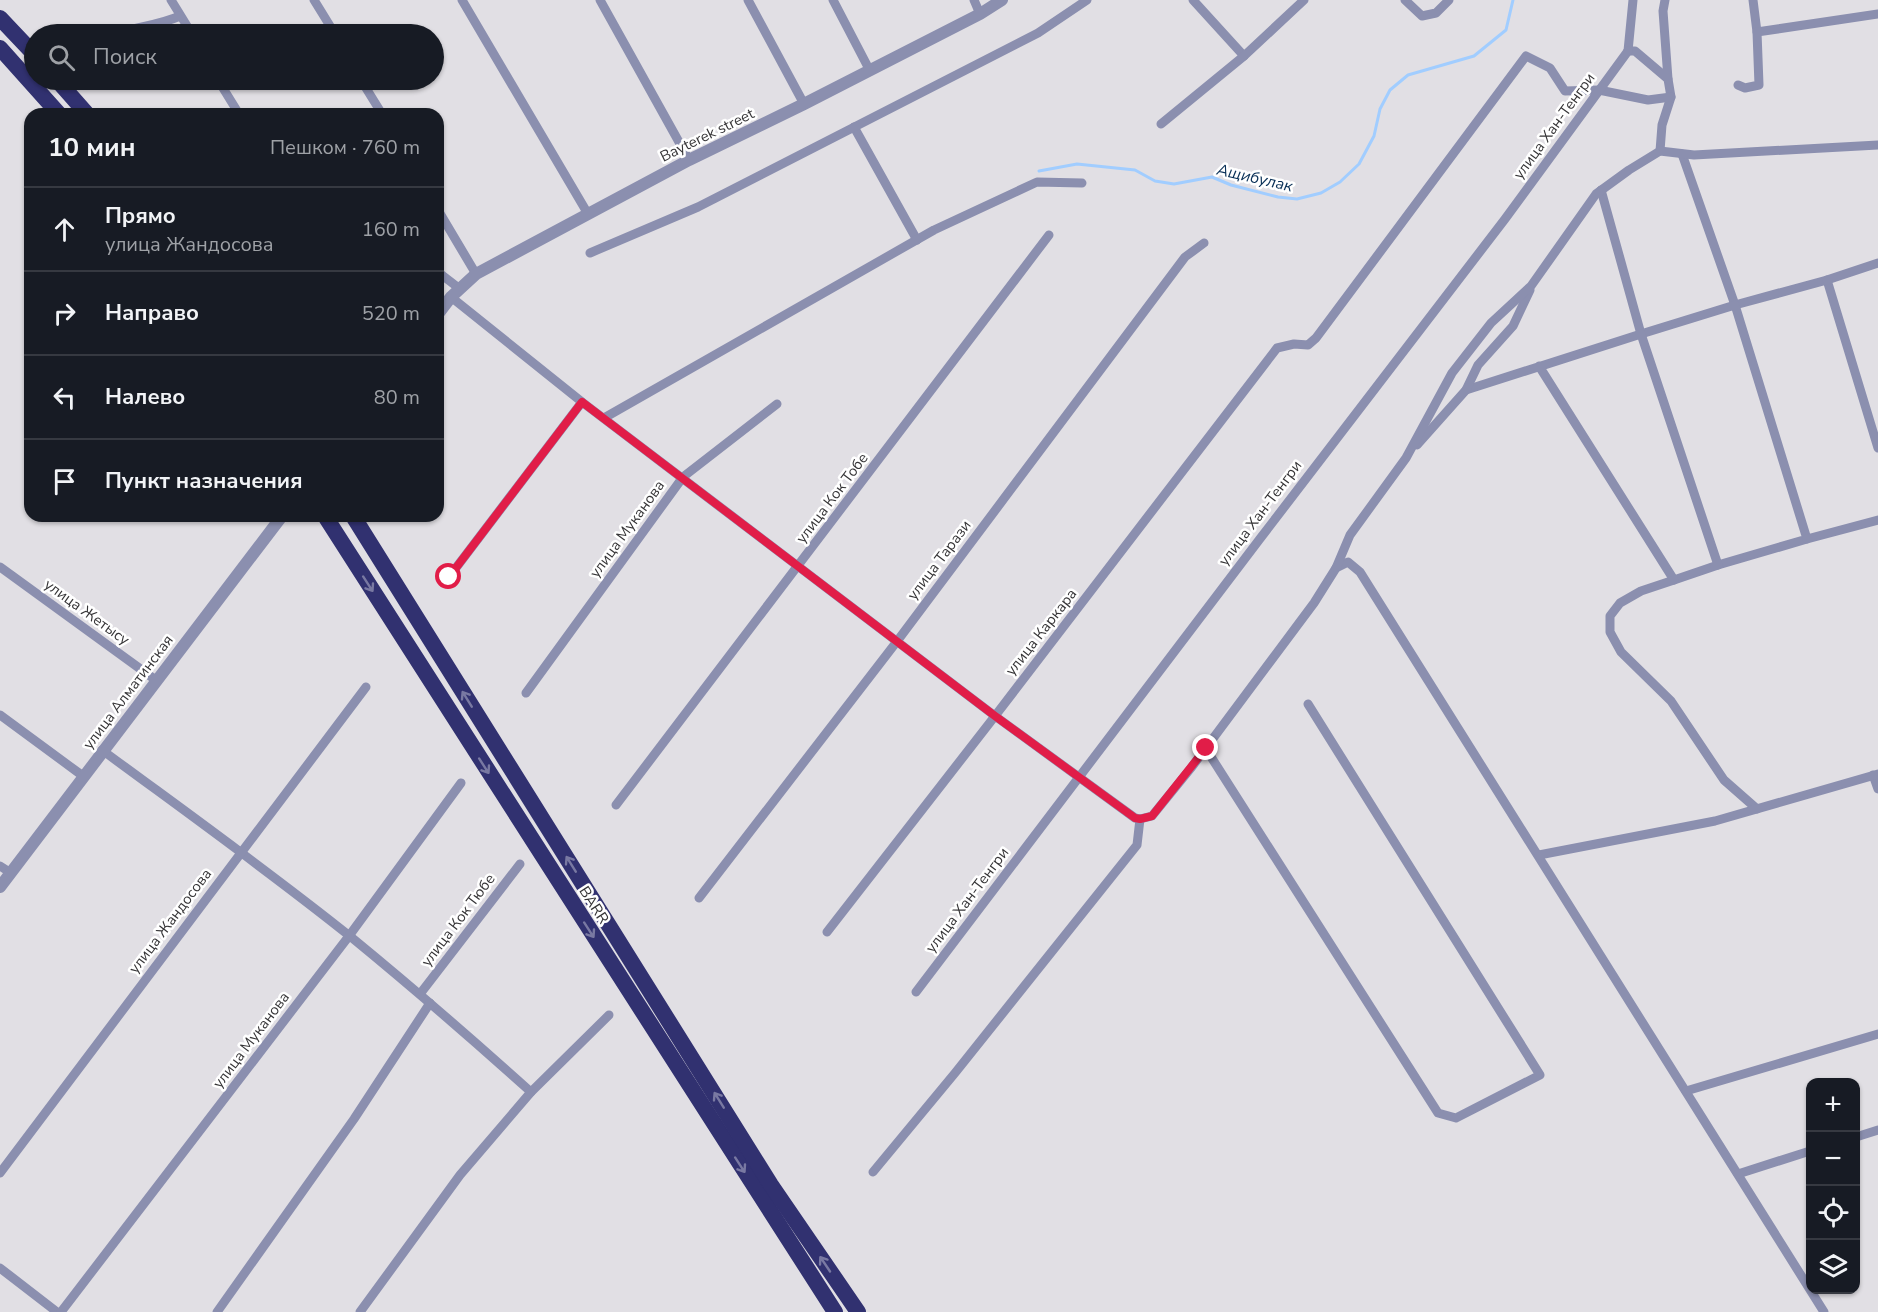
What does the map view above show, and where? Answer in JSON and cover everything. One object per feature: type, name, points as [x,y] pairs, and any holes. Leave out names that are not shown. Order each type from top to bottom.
[{"type":"highway","points":[[0,18],[24,43]]},
{"type":"highway","points":[[0,48],[24,75]]},
{"type":"highway","points":[[38,90],[54,108]]},
{"type":"highway","points":[[66,90],[82,108]]},
{"type":"highway","name":"BARR","points":[[328,522],[835,1312]]},
{"type":"highway","name":"BARR","points":[[357,522],[771,1185],[858,1312]]},
{"type":"street","points":[[171,0],[185,24]]},
{"type":"street","points":[[314,0],[328,24]]},
{"type":"street","points":[[462,0],[588,214]]},
{"type":"street","points":[[600,0],[689,159]]},
{"type":"street","points":[[748,0],[804,104]]},
{"type":"street","points":[[833,0],[869,69]]},
{"type":"street","points":[[974,0],[980,14]]},
{"type":"street","name":"Bayterek street","points":[[444,307],[476,273],[689,159],[804,104],[980,14],[1002,0]]},
{"type":"street","points":[[590,253],[698,207],[1038,33],[1087,0]]},
{"type":"street","points":[[1193,0],[1244,56]]},
{"type":"street","points":[[1161,124],[1244,56],[1304,0]]},
{"type":"street","points":[[1405,0],[1422,16],[1437,13],[1449,0]]},
{"type":"street","points":[[1633,0],[1628,51],[1635,51],[1668,79]]},
{"type":"street","points":[[1660,151],[1662,125],[1671,97],[1663,11],[1665,0]]},
{"type":"street","points":[[1738,85],[1745,88],[1759,84],[1753,0]]},
{"type":"street","points":[[1757,32],[1878,14]]},
{"type":"street","points":[[159,24],[180,16]]},
{"type":"street","name":"улица Хан-Тенгри","points":[[916,992],[1505,219],[1628,51]]},
{"type":"street","name":"улица Каркара","points":[[827,932],[1277,348],[1294,344],[1308,345],[1316,338],[1526,56],[1550,68],[1565,91],[1599,90]]},
{"type":"street","points":[[224,90],[235,108]]},
{"type":"street","points":[[367,90],[377,108]]},
{"type":"street","points":[[1599,90],[1648,100],[1671,97]]},
{"type":"street","points":[[854,127],[917,240]]},
{"type":"street","points":[[444,279],[455,293],[582,402],[995,716],[1135,818],[1140,819],[1152,816],[1206,748],[1314,603],[1336,568],[1350,535],[1406,458],[1466,390],[1479,365],[1513,326],[1532,286],[1596,194],[1660,151],[1694,155],[1878,145]]},
{"type":"street","points":[[1682,153],[1735,305],[1807,539]]},
{"type":"street","points":[[604,418],[917,240],[1037,182],[1082,183]]},
{"type":"street","points":[[1601,190],[1641,334],[1718,565]]},
{"type":"street","points":[[444,220],[476,273]]},
{"type":"street","name":"улица Кок Тобе","points":[[616,806],[1049,235]]},
{"type":"street","name":"улица Тарази","points":[[699,898],[898,640],[1185,257],[1204,243]]},
{"type":"street","points":[[1466,390],[1735,305],[1827,280],[1878,263]]},
{"type":"street","points":[[1827,280],[1878,448]]},
{"type":"street","points":[[1406,458],[1452,374],[1491,323],[1532,286]]},
{"type":"street","points":[[1539,366],[1674,580]]},
{"type":"street","points":[[449,577],[582,402]]},
{"type":"street","name":"улица Муканова","points":[[526,693],[683,477],[777,404]]},
{"type":"street","points":[[1757,809],[1724,780],[1671,701],[1621,652],[1610,632],[1610,616],[1620,603],[1641,591],[1718,565],[1878,520]]},
{"type":"street","name":"улица Алматинская","points":[[0,888],[5,870],[83,776],[277,522]]},
{"type":"street","points":[[1336,568],[1348,562],[1360,572],[1824,1312]]},
{"type":"street","name":"улица Жетысу","points":[[0,567],[157,681]]},
{"type":"street","name":"улица Жандосова","points":[[0,1173],[240,851],[366,687]]},
{"type":"street","points":[[1206,748],[1438,1113],[1456,1118],[1540,1075],[1308,704]]},
{"type":"street","points":[[0,715],[83,776]]},
{"type":"street","points":[[102,750],[240,851],[349,936],[420,994],[531,1092]]},
{"type":"street","points":[[1539,855],[1715,821],[1876,775],[1878,789]]},
{"type":"street","name":"улица Муканова","points":[[59,1312],[349,936],[461,783]]},
{"type":"street","points":[[873,1172],[948,1082],[1137,844],[1140,819]]},
{"type":"street","name":"улица Кок Тюбе","points":[[420,994],[520,864]]},
{"type":"street","points":[[217,1312],[354,1119],[430,1003]]},
{"type":"street","points":[[360,1312],[460,1175],[531,1092],[609,1015]]},
{"type":"street","points":[[1686,1091],[1878,1034]]},
{"type":"street","points":[[1860,1136],[1878,1130]]},
{"type":"street","points":[[1738,1174],[1806,1152]]},
{"type":"street","points":[[0,1268],[59,1312]]},
{"type":"waterway","name":"Ащибулак","points":[[1039,171],[1077,164],[1135,170],[1155,181],[1174,184],[1212,177],[1231,185],[1278,197],[1297,199],[1321,193],[1340,182],[1359,164],[1374,136],[1380,109],[1390,90],[1408,75],[1474,56],[1506,30],[1513,0]]},
{"type":"route","points":[[449,577],[582,402],[995,716],[1135,818],[1152,816],[1206,748]]}]
